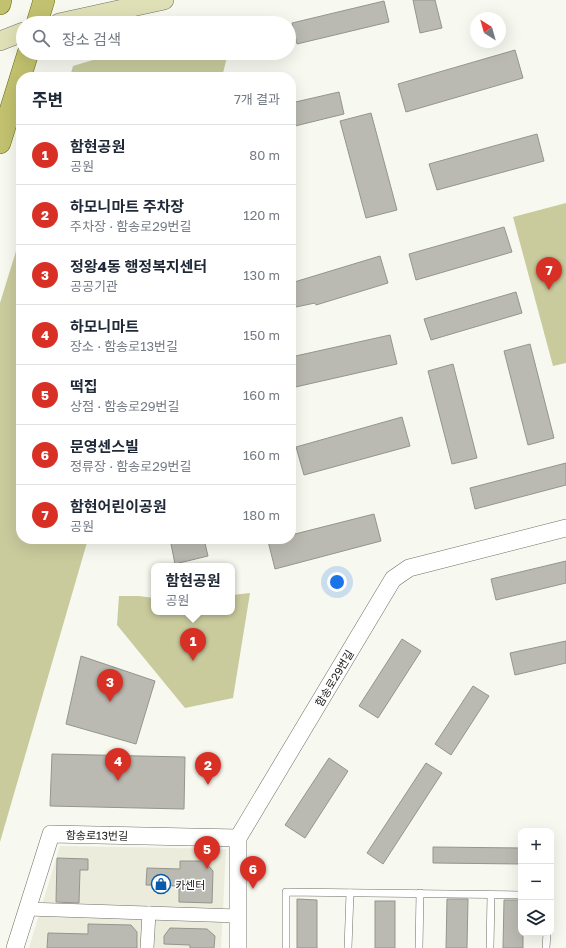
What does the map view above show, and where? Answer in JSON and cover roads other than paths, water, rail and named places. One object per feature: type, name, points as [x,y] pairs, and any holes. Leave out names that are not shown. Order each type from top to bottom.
[{"type":"main road","points":[[0,4],[1,0]]},
{"type":"main road","points":[[39,16],[44,0]]},
{"type":"main road","points":[[91,16],[164,0]]},
{"type":"main road","points":[[0,41],[16,35]]},
{"type":"main road","points":[[22,72],[26,60]]},
{"type":"main road","points":[[0,143],[16,92]]},
{"type":"street","name":"함송로29번길","points":[[238,838],[393,579],[409,568],[566,528]]},
{"type":"street","name":"함송로13번길","points":[[15,948],[51,834],[238,838]]},
{"type":"street","points":[[238,838],[238,948]]},
{"type":"street","points":[[27,909],[238,916]]},
{"type":"street","points":[[147,948],[149,913]]},
{"type":"lane","points":[[286,948],[286,892],[518,895]]},
{"type":"lane","points":[[348,948],[350,893]]},
{"type":"lane","points":[[419,948],[420,894]]},
{"type":"lane","points":[[490,948],[491,895]]},
{"type":"lane","points":[[546,948],[547,936]]},
{"type":"place","name":"함현어린이공원","points":[[549,290]]},
{"type":"place","name":"함현공원","points":[[193,661]]},
{"type":"place","name":"정왕4동 행정복지센터","points":[[110,702]]},
{"type":"place","name":"하모니마트","points":[[118,781]]},
{"type":"place","name":"하모니마트 주차장","points":[[208,785]]},
{"type":"place","name":"떡집","points":[[207,869]]},
{"type":"place","name":"카센터","points":[[161,884]]},
{"type":"place","name":"문영센스빌","points":[[253,889]]}]
